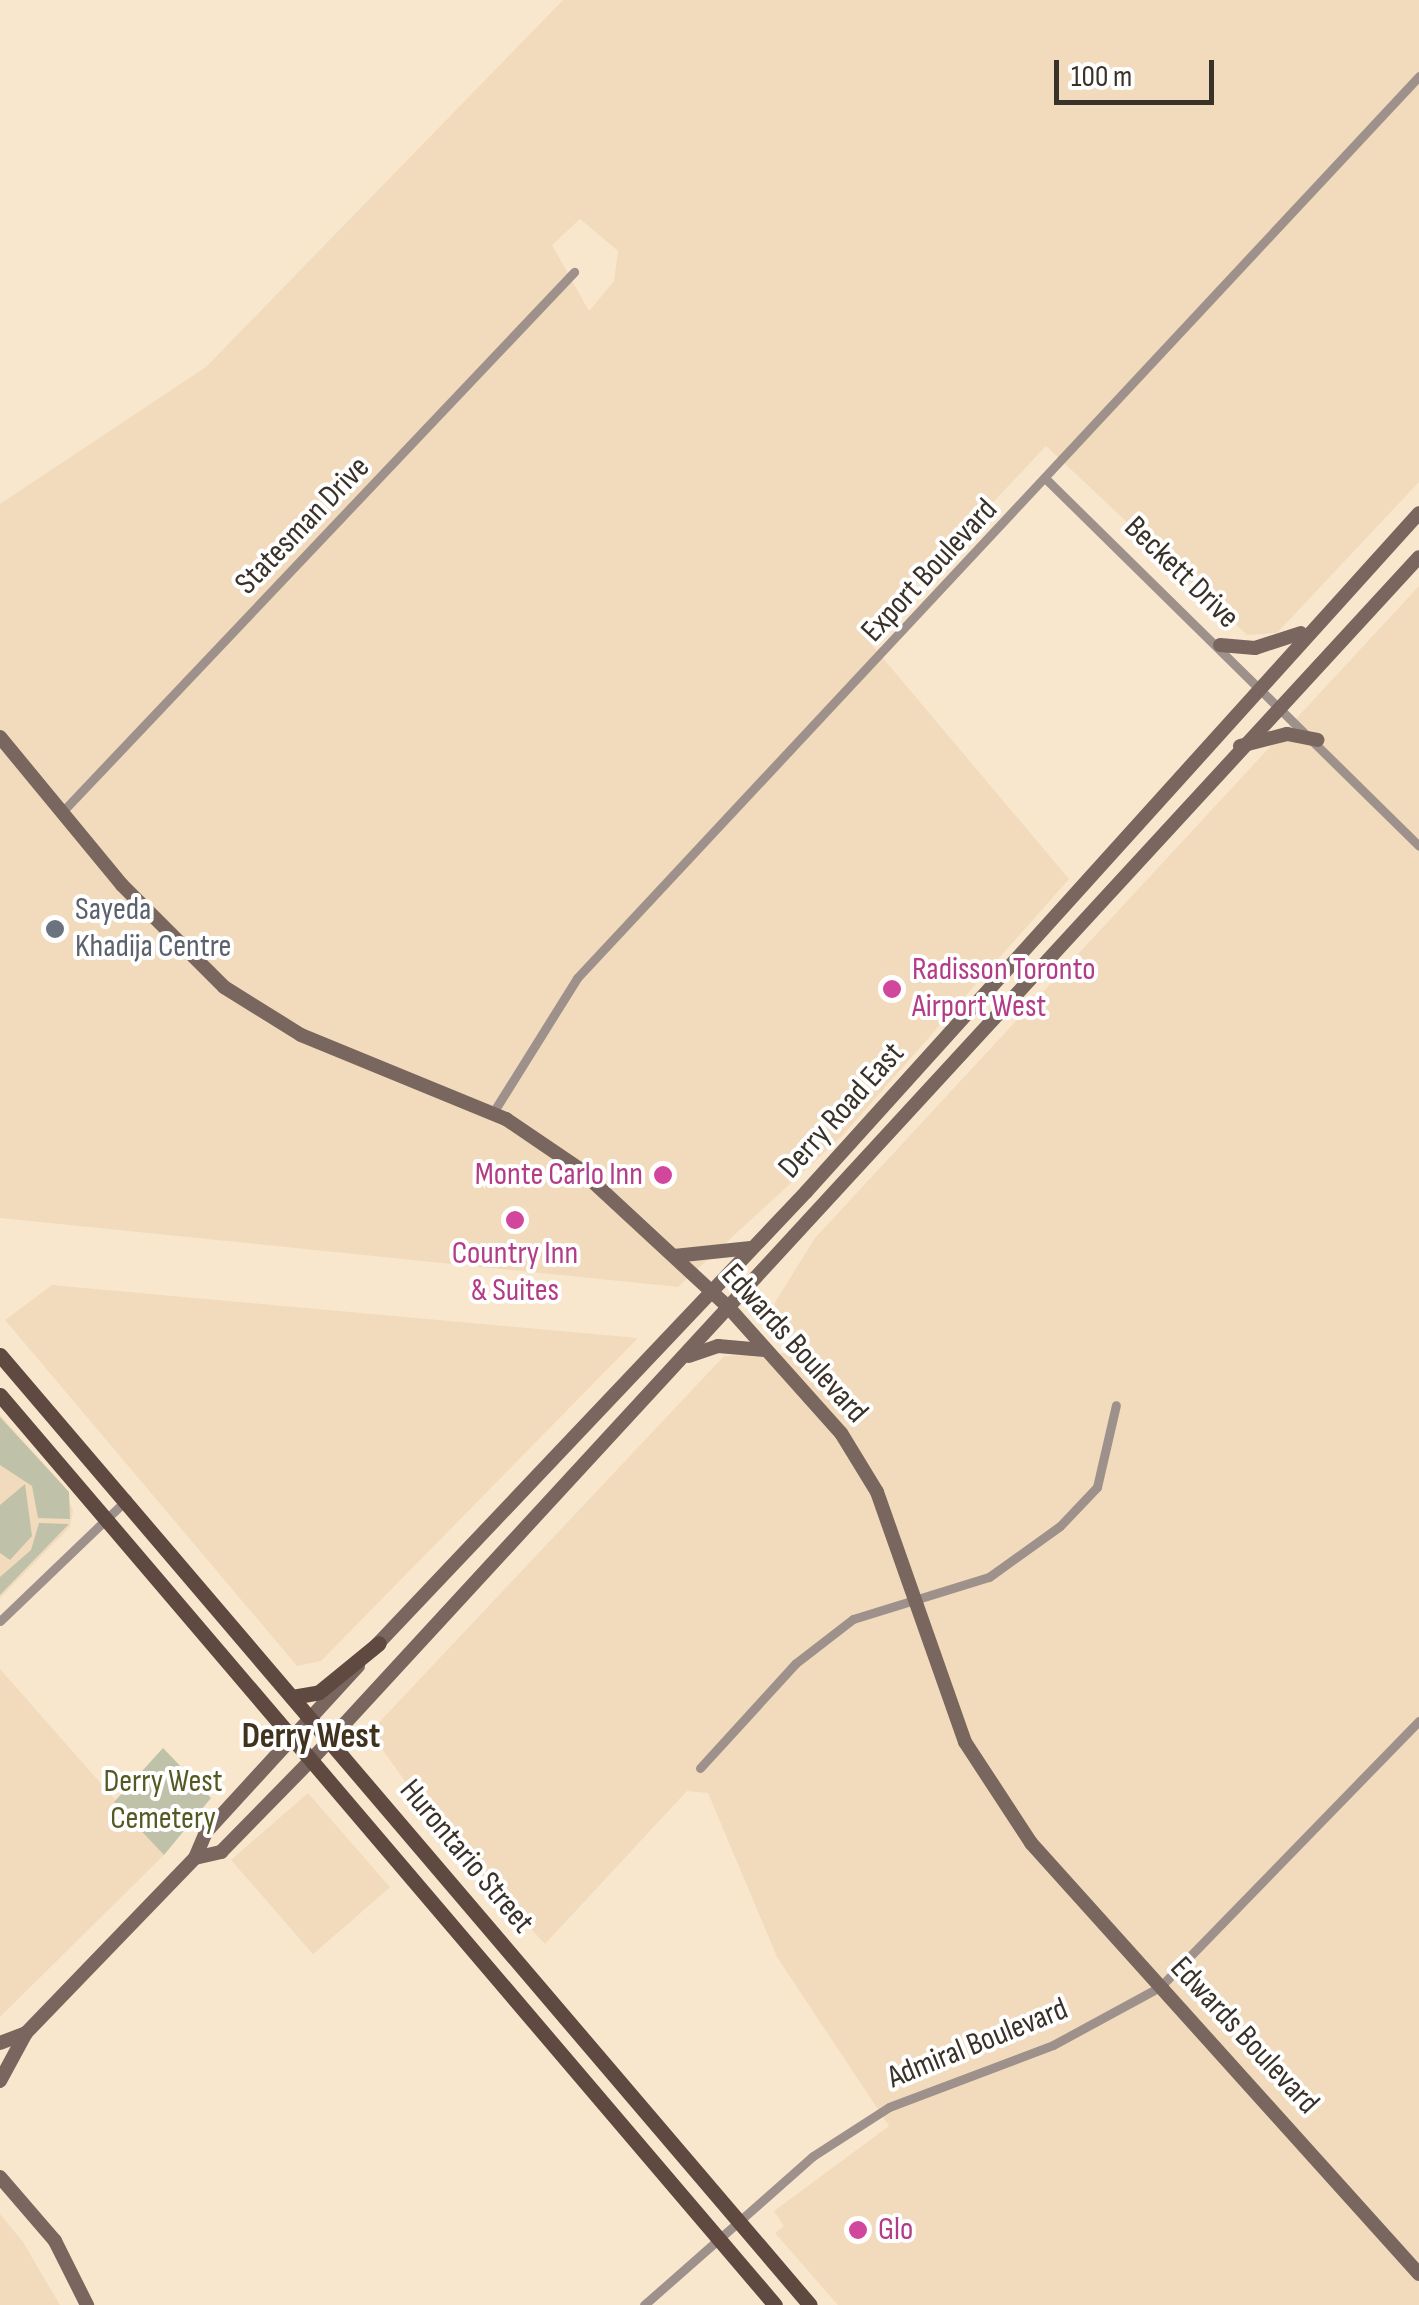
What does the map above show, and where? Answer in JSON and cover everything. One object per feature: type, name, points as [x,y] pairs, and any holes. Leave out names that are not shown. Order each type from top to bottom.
[{"type":"main road","name":"Derry Road East","points":[[195,1858],[206,1832],[379,1642],[806,1192],[1258,682],[1419,513]]},
{"type":"main road","name":"Derry Road East","points":[[195,1858],[221,1852],[314,1757],[868,1160],[1181,806],[1419,557]]},
{"type":"main road","points":[[1220,645],[1255,648],[1306,631]]},
{"type":"main road","points":[[1235,748],[1287,734],[1317,740]]},
{"type":"main road","name":"Edwards Boulevard","points":[[0,737],[167,934],[240,1000],[325,1046],[494,1111],[578,1168],[730,1309],[841,1433],[877,1492],[973,1756],[1042,1858],[1419,2274]]},
{"type":"main road","points":[[1161,790],[1181,806]]},
{"type":"main road","points":[[1106,854],[1125,871]]},
{"type":"main road","points":[[851,1142],[868,1160]]},
{"type":"main road","points":[[806,1192],[823,1208]]},
{"type":"main road","points":[[673,1256],[752,1248]]},
{"type":"main road","points":[[684,1358],[718,1346],[766,1350]]},
{"type":"main road","name":"Hurontario Street","points":[[0,1355],[127,1499],[810,2305]]},
{"type":"main road","name":"Hurontario Street","points":[[0,1395],[314,1757],[775,2305]]},
{"type":"main road","points":[[292,1697],[319,1692],[379,1642]]},
{"type":"main road","points":[[0,2081],[26,2033],[195,1858]]},
{"type":"main road","points":[[0,2043],[26,2033]]},
{"type":"main road","points":[[0,2177],[55,2241],[87,2305]]},
{"type":"street","name":"Export Boulevard","points":[[494,1111],[546,1014],[577,978],[1048,481],[1419,76]]},
{"type":"street","name":"Statesman Drive","points":[[63,811],[574,272]]},
{"type":"street","name":"Beckett Drive","points":[[1048,481],[1279,702],[1419,846]]},
{"type":"street","points":[[700,1768],[796,1663],[853,1619],[1018,1563],[1097,1487],[1116,1405]]},
{"type":"street","points":[[0,1620],[104,1514],[127,1499]]},
{"type":"street","name":"Admiral Boulevard","points":[[644,2305],[813,2156],[889,2107],[1053,2045],[1160,1987],[1419,1722]]},
{"type":"shaded area","points":[[563,0],[1419,0],[1419,482],[1277,633],[1247,635],[1046,446],[866,638],[1069,879],[842,1136],[678,1287],[0,1218],[0,504],[206,367]],"holes":[[[580,219],[618,251],[614,281],[589,311],[552,245]]]},
{"type":"shaded area","points":[[1419,586],[1419,2305],[838,2305],[775,2233],[784,2226],[774,2211],[889,2126],[777,1957],[708,1793],[687,1791],[545,1944],[449,1843],[370,1732],[724,1356],[803,1352],[767,1315],[815,1238]]},
{"type":"shaded area","points":[[52,1285],[638,1338],[321,1661],[297,1666],[5,1320]]},
{"type":"shaded area","points":[[0,1415],[64,1486],[73,1511],[70,1527],[0,1598]]},
{"type":"shaded area","points":[[0,1669],[164,1855],[0,2017]]},
{"type":"shaded area","points":[[308,1793],[390,1887],[313,1954],[231,1860]]},
{"type":"shaded area","points":[[0,2214],[23,2242],[60,2305],[0,2305]]},
{"type":"green space","points":[[0,1417],[69,1492],[70,1519],[38,1518],[32,1486],[0,1465]]},
{"type":"green space","points":[[25,1484],[32,1536],[10,1560],[0,1553],[0,1505]]},
{"type":"green space","points":[[39,1523],[69,1524],[0,1595],[0,1577],[31,1550]]},
{"type":"green space","name":"Derry West Cemetery","points":[[163,1748],[211,1798],[164,1855],[114,1802]]},
{"type":"place","name":"Sayeda Khadija Centre","points":[[55,929]]},
{"type":"place","name":"Radisson Toronto Airport West","points":[[892,989]]},
{"type":"place","name":"Monte Carlo Inn","points":[[663,1175]]},
{"type":"place","name":"Country Inn & Suites","points":[[515,1220]]},
{"type":"place","name":"Glo","points":[[858,2230]]},
{"type":"district","name":"Derry West","points":[[311,1737]]}]
